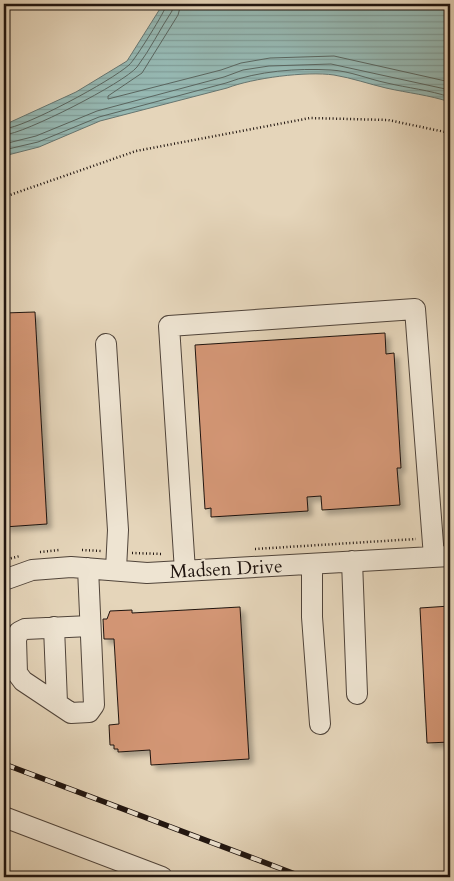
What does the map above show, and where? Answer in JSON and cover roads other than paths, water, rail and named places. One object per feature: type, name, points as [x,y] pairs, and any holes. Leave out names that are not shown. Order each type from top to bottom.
[{"type":"street","points":[[184,562],[169,326],[415,309],[439,550]]},
{"type":"street","points":[[106,344],[118,530],[117,561]]},
{"type":"street","name":"Madsen Drive","points":[[4,580],[32,570],[88,568],[117,561],[147,573],[184,562],[312,564],[439,550]]},
{"type":"street","points":[[352,561],[357,694]]},
{"type":"street","points":[[312,564],[312,616],[320,724]]},
{"type":"street","points":[[88,568],[94,705],[89,712],[71,713],[23,682],[17,673],[16,639],[19,632],[25,629],[90,626]]},
{"type":"street","points":[[54,627],[58,703]]},
{"type":"street","points":[[4,817],[162,877]]},
{"type":"water","points":[[163,4],[450,4],[450,102],[334,75],[280,76],[238,84],[100,121],[39,147],[4,156],[4,125],[76,92],[127,61]]},
{"type":"railway","points":[[4,764],[303,877]]}]
